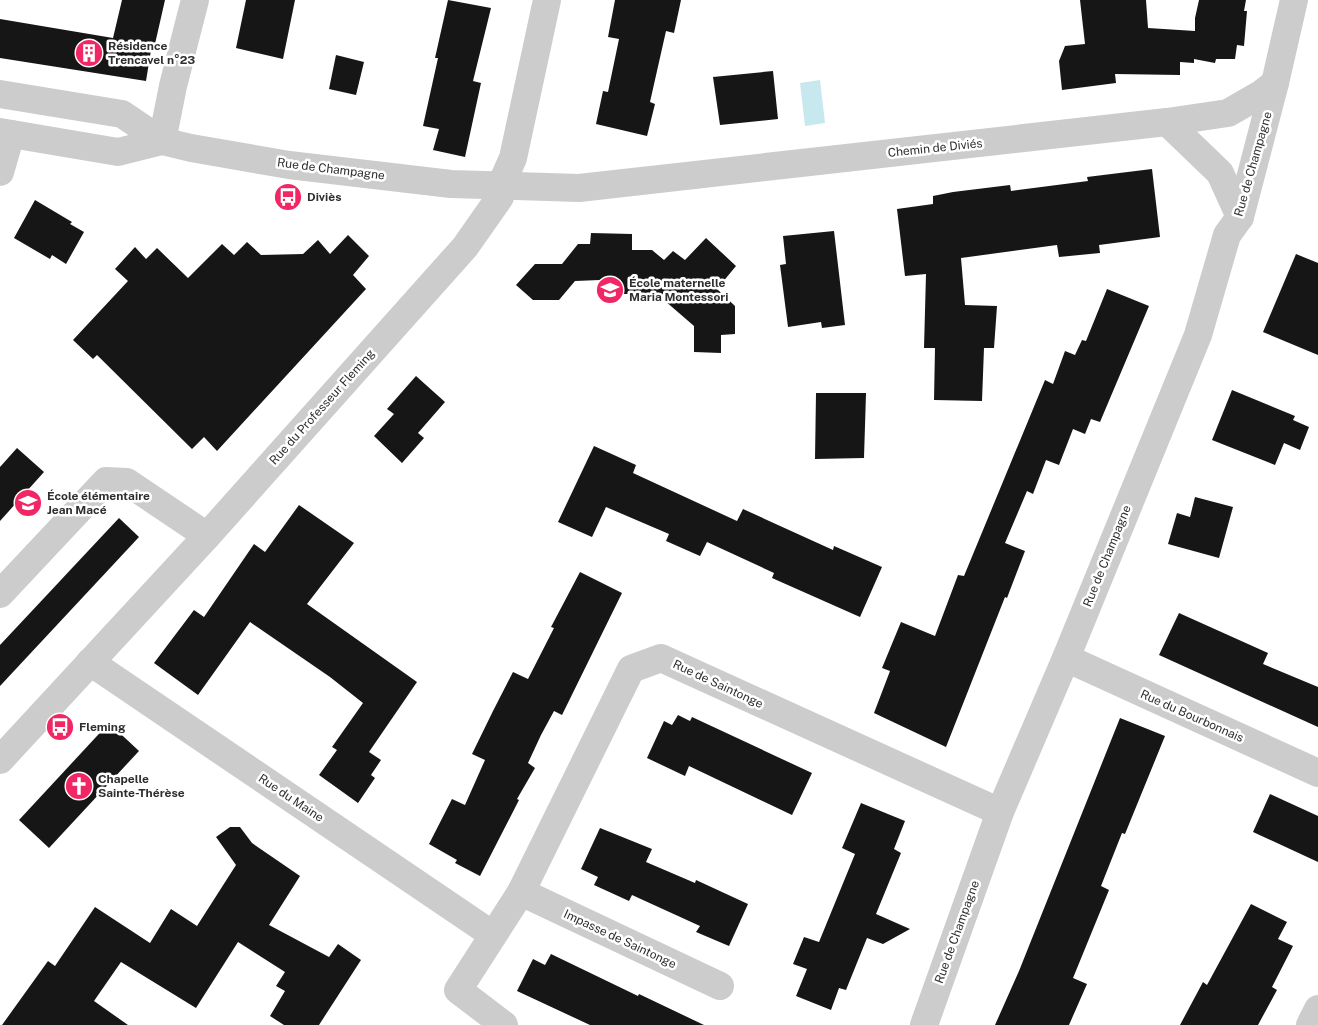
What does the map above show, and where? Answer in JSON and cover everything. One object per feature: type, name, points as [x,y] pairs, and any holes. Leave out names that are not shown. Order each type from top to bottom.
[{"type":"street","points":[[162,140],[173,86],[195,0]]},
{"type":"street","name":"Rue du Professeur Fleming","points":[[0,760],[207,536],[465,247],[500,197],[501,185],[513,158],[547,0]]},
{"type":"street","points":[[1276,83],[1294,0]]},
{"type":"street","name":"Rue de Champagne","points":[[924,1025],[1000,812],[1066,658],[1198,335],[1227,236],[1240,217],[1276,83]]},
{"type":"street","name":"Chemin de Diviés","points":[[501,185],[579,188],[1167,122],[1228,113],[1276,83]]},
{"type":"street","points":[[0,94],[122,114],[162,140]]},
{"type":"street","points":[[1167,122],[1220,173],[1240,217]]},
{"type":"street","points":[[0,172],[5,133],[118,152],[162,140]]},
{"type":"street","name":"Rue de Champagne","points":[[162,140],[191,148],[289,165],[451,184],[501,185]]},
{"type":"street","points":[[0,594],[106,482],[127,482],[207,536]]},
{"type":"street","name":"Rue de Saintonge","points":[[504,1025],[458,990],[521,892],[631,668],[662,658],[1000,812]]},
{"type":"street","name":"Rue du Bourbonnais","points":[[1066,658],[1318,773]]},
{"type":"street","name":"Rue du Maine","points":[[90,662],[493,935]]},
{"type":"street","name":"Impasse de Saintonge","points":[[521,892],[720,986]]},
{"type":"street","points":[[1310,1025],[1318,1009]]},
{"type":"water","points":[[820,80],[825,123],[805,126],[800,83]]},
{"type":"building","name":"Résidence Trencavel n°23","points":[[122,0],[165,0],[155,44],[152,44],[146,81],[0,58],[0,19],[113,38]]},
{"type":"building","points":[[246,0],[295,0],[283,59],[236,48]]},
{"type":"building","points":[[448,0],[491,8],[473,81],[481,83],[465,157],[433,150],[439,129],[423,126]]},
{"type":"building","points":[[615,0],[681,0],[674,33],[666,31],[650,102],[655,104],[647,136],[596,124],[603,91],[608,92],[619,39],[608,37]]},
{"type":"building","points":[[1080,0],[1146,0],[1148,28],[1195,31],[1195,18],[1199,0],[1246,0],[1244,11],[1247,11],[1244,46],[1237,45],[1235,59],[1216,59],[1215,63],[1194,59],[1194,63],[1180,62],[1180,75],[1115,74],[1116,83],[1062,90],[1059,61],[1065,46],[1085,44]]},
{"type":"building","points":[[336,55],[364,62],[356,95],[329,89]]},
{"type":"building","points":[[773,71],[778,119],[720,125],[713,77]]},
{"type":"building","points":[[1152,169],[1160,237],[1099,245],[1100,253],[1059,257],[1057,245],[961,258],[965,305],[997,306],[994,348],[984,348],[982,401],[934,400],[935,348],[924,348],[926,274],[905,276],[897,209],[933,204],[933,196],[953,192],[1010,185],[1011,191],[1088,181],[1087,177]]},
{"type":"building","points":[[35,200],[72,222],[70,224],[84,232],[66,264],[52,255],[50,259],[14,238]]},
{"type":"building","points":[[834,231],[845,325],[822,328],[821,322],[788,327],[780,265],[786,264],[783,236]]},
{"type":"building","points":[[591,233],[632,234],[632,250],[652,250],[664,260],[673,251],[685,260],[706,238],[736,266],[717,289],[735,306],[735,334],[721,335],[721,353],[694,352],[694,326],[657,294],[616,294],[600,280],[575,281],[559,300],[533,300],[516,285],[535,264],[562,264],[578,244],[590,244]]},
{"type":"building","points":[[348,235],[369,256],[353,275],[366,289],[217,451],[204,437],[192,449],[97,355],[93,359],[73,340],[128,281],[115,269],[135,247],[146,259],[157,248],[188,278],[222,244],[234,255],[247,242],[261,255],[303,254],[318,240],[330,254]]},
{"type":"building","points":[[1296,254],[1318,263],[1318,355],[1263,332]]},
{"type":"building","points":[[1107,289],[1149,306],[1100,422],[1091,419],[1085,434],[1073,429],[1059,465],[1046,460],[1033,494],[1027,491],[1005,543],[1025,551],[946,747],[874,713],[890,671],[882,668],[901,622],[935,636],[958,575],[964,576],[1045,380],[1053,384],[1065,351],[1075,355],[1082,340],[1086,341]]},
{"type":"building","points":[[416,376],[445,402],[418,433],[424,438],[402,463],[374,436],[394,414],[387,409]]},
{"type":"building","points":[[1232,390],[1295,416],[1293,420],[1309,427],[1300,450],[1284,443],[1275,465],[1212,440]]},
{"type":"building","points":[[816,393],[866,393],[864,458],[815,459]]},
{"type":"building","points":[[594,446],[636,465],[633,473],[737,521],[743,509],[833,550],[834,546],[882,567],[860,617],[772,578],[774,573],[707,542],[700,556],[666,541],[669,534],[606,507],[592,537],[558,522]]},
{"type":"building","points":[[17,448],[44,472],[0,521],[0,467]]},
{"type":"building","points":[[1195,497],[1233,507],[1219,558],[1168,544],[1177,513],[1190,517]]},
{"type":"building","points":[[299,505],[354,543],[307,604],[417,682],[369,752],[381,760],[371,775],[375,778],[358,803],[319,775],[337,750],[332,747],[363,703],[330,677],[250,622],[198,695],[154,663],[194,610],[204,617],[254,544],[265,552]]},
{"type":"building","points":[[119,518],[139,537],[0,686],[0,645]]},
{"type":"building","points":[[580,572],[622,593],[562,715],[554,711],[541,735],[528,763],[535,768],[517,799],[519,800],[480,876],[455,863],[457,860],[429,844],[452,799],[465,805],[485,760],[472,754],[493,711],[513,672],[528,679],[554,628],[551,627]]},
{"type":"building","points":[[1179,613],[1268,653],[1263,664],[1318,687],[1318,727],[1159,655]]},
{"type":"building","points":[[678,715],[690,721],[692,717],[812,773],[792,815],[689,766],[685,776],[647,758],[664,721],[672,725]]},
{"type":"building","points":[[1120,718],[1165,736],[1125,834],[1122,833],[1101,886],[1109,890],[1073,978],[1087,984],[1069,1025],[995,1025],[1019,971]]},
{"type":"building","name":"Chapelle Sainte-Thérèse","points":[[109,723],[139,751],[49,848],[19,820]]},
{"type":"building","points":[[1270,794],[1318,816],[1318,862],[1253,832]]},
{"type":"building","points":[[861,803],[905,821],[894,849],[901,853],[876,914],[910,929],[883,944],[867,938],[846,990],[839,988],[831,1010],[796,996],[807,969],[793,964],[804,937],[819,942],[855,854],[842,848]]},
{"type":"building","points":[[230,827],[240,827],[252,843],[300,876],[269,925],[329,957],[338,944],[361,960],[319,1025],[284,1025],[270,1016],[285,991],[276,986],[285,972],[238,942],[196,1008],[121,962],[94,1001],[128,1025],[2,1025],[48,961],[55,966],[95,907],[150,943],[171,909],[197,926],[236,865],[216,837]]},
{"type":"building","points":[[600,828],[652,849],[646,862],[695,883],[696,880],[748,904],[729,946],[696,932],[700,926],[632,895],[629,901],[594,885],[598,877],[581,869]]},
{"type":"building","points":[[1251,904],[1287,922],[1278,939],[1293,946],[1272,987],[1277,990],[1258,1025],[1180,1025],[1203,982],[1207,985]]},
{"type":"building","points":[[551,954],[704,1025],[590,1025],[517,991],[533,959],[545,965]]},
{"type":"place","name":"Résidence Trencavel n°23","points":[[89,53]]},
{"type":"place","name":"Diviès","points":[[288,197]]},
{"type":"place","name":"École maternelle Maria Montessori","points":[[610,290]]},
{"type":"place","name":"École élémentaire Jean Macé","points":[[28,503]]},
{"type":"place","name":"Fleming","points":[[60,727]]},
{"type":"place","name":"Chapelle Sainte-Thérèse","points":[[79,786]]}]
